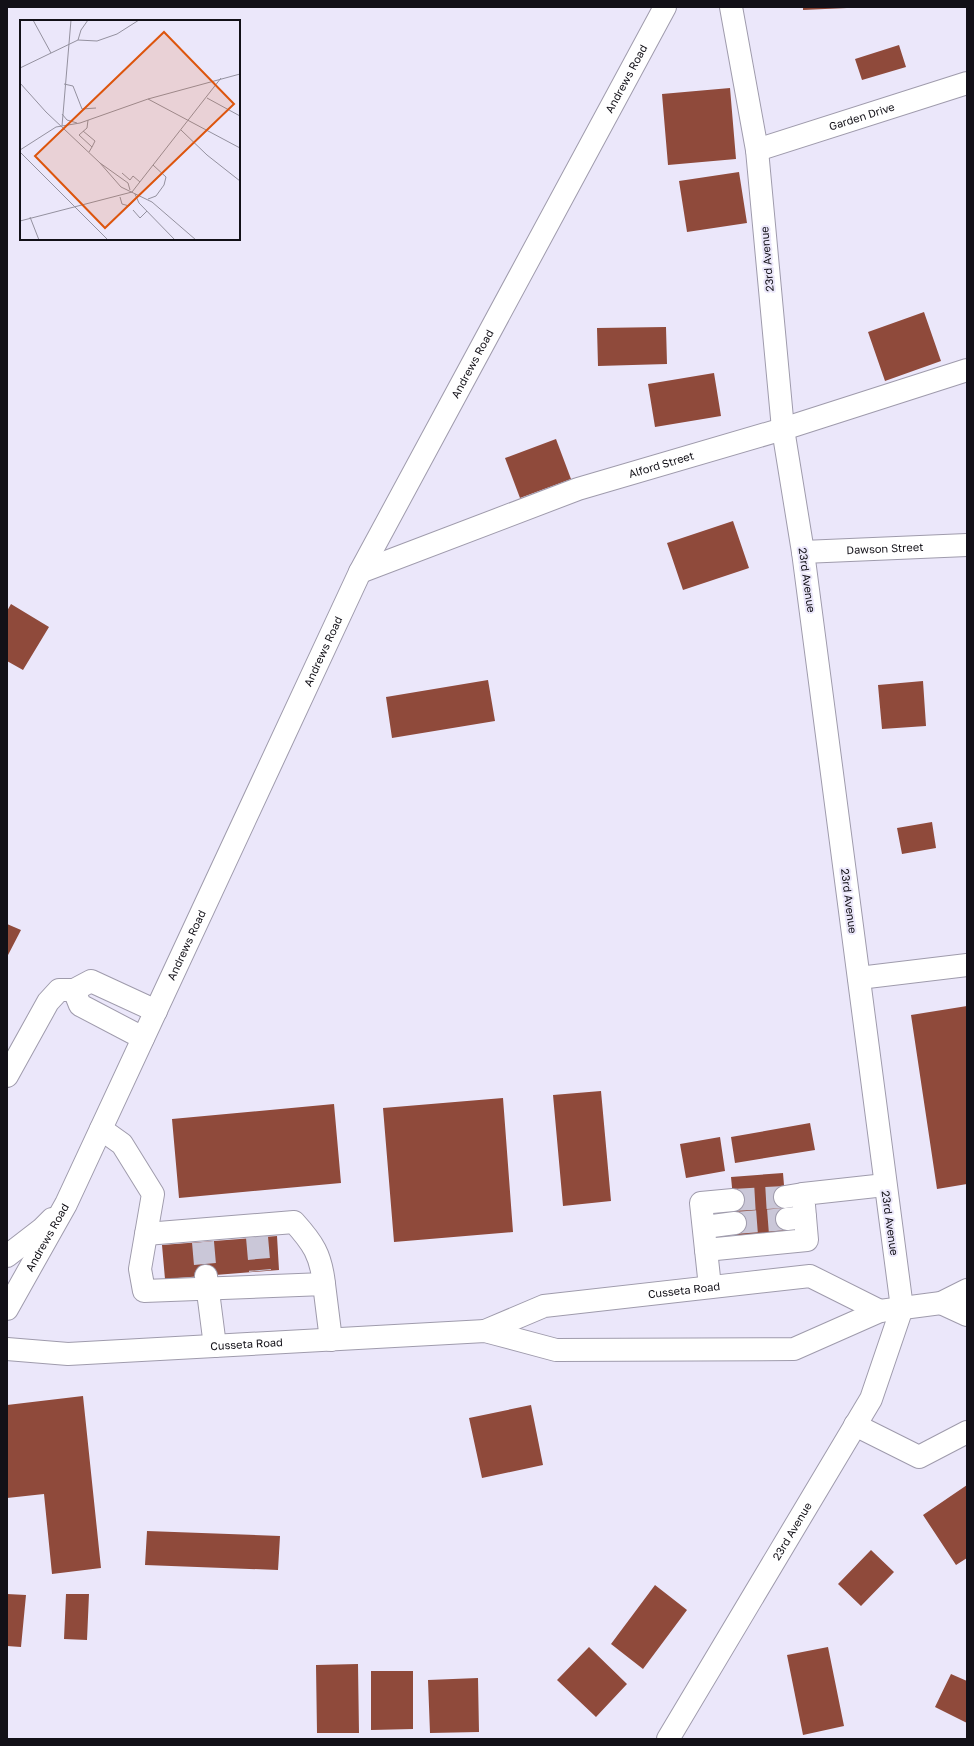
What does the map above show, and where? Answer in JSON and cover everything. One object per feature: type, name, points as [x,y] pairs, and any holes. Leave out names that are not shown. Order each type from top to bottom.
[{"type":"street","name":"Andrews Road","points":[[7,1309],[66,1204],[360,572],[665,7]]},
{"type":"street","name":"23rd Avenue","points":[[668,1739],[871,1399],[902,1308],[803,552],[783,429],[757,150],[731,7]]},
{"type":"street","name":"Garden Drive","points":[[757,150],[967,83]]},
{"type":"street","name":"Alford Street","points":[[360,572],[578,489],[783,429],[967,370]]},
{"type":"street","name":"Dawson Street","points":[[803,552],[967,545]]},
{"type":"street","points":[[859,978],[967,965]]},
{"type":"street","points":[[7,1076],[48,1002],[59,990],[74,990],[91,981],[156,1011]]},
{"type":"street","points":[[74,990],[80,1005],[143,1038]]},
{"type":"street","points":[[101,1129],[122,1144],[153,1194],[140,1270],[144,1291],[207,1282],[261,1279],[324,1284]]},
{"type":"street","points":[[706,1250],[807,1240],[796,1218],[794,1196],[885,1185]]},
{"type":"street","points":[[710,1287],[702,1203],[733,1200]]},
{"type":"street","points":[[7,1256],[42,1229],[66,1204]]},
{"type":"street","points":[[146,1234],[202,1236],[256,1231],[294,1222],[311,1241],[322,1267],[331,1340]]},
{"type":"street","points":[[705,1227],[735,1223]]},
{"type":"street","name":"Cusseta Road","points":[[485,1331],[544,1306],[810,1276],[880,1311]]},
{"type":"street","points":[[207,1282],[215,1346]]},
{"type":"street","name":"Cusseta Road","points":[[7,1349],[68,1354],[485,1331],[556,1350],[794,1349],[880,1311],[941,1303],[967,1290]]},
{"type":"street","points":[[941,1303],[967,1315]]},
{"type":"street","points":[[855,1425],[919,1457],[967,1432]]},
{"type":"building","points":[[803,7],[847,7],[847,8],[803,10]]},
{"type":"building","points":[[899,45],[906,67],[862,80],[855,59]]},
{"type":"building","points":[[730,88],[736,159],[668,165],[662,94]]},
{"type":"building","points":[[739,172],[747,223],[687,232],[679,181]]},
{"type":"building","points":[[924,312],[941,361],[885,381],[868,332]]},
{"type":"building","points":[[666,327],[667,364],[598,366],[597,328]]},
{"type":"building","points":[[714,373],[721,416],[655,427],[648,384]]},
{"type":"building","points":[[556,439],[571,479],[520,498],[505,458]]},
{"type":"building","points":[[733,521],[749,568],[683,590],[667,543]]},
{"type":"building","points":[[11,604],[49,627],[23,670],[7,661],[7,611]]},
{"type":"building","points":[[488,680],[495,721],[392,738],[386,697]]},
{"type":"building","points":[[923,681],[926,726],[882,729],[878,685]]},
{"type":"building","points":[[932,822],[936,848],[902,854],[897,828]]},
{"type":"building","points":[[7,924],[21,930],[7,957]]},
{"type":"building","points":[[967,1006],[967,1184],[937,1189],[911,1015]]},
{"type":"building","points":[[601,1091],[611,1201],[563,1206],[553,1095]]},
{"type":"building","points":[[503,1098],[513,1232],[394,1242],[383,1108]]},
{"type":"building","points":[[334,1104],[341,1183],[179,1198],[172,1119]]},
{"type":"building","points":[[810,1123],[815,1150],[735,1163],[731,1137]]},
{"type":"building","points":[[720,1137],[725,1171],[686,1178],[680,1144]]},
{"type":"building","points":[[783,1173],[788,1234],[737,1239],[731,1177]]},
{"type":"building","points":[[277,1236],[279,1270],[165,1279],[162,1245]]},
{"type":"building","points":[[83,1396],[101,1568],[52,1574],[44,1494],[7,1498],[7,1405]]},
{"type":"building","points":[[531,1405],[543,1465],[482,1478],[469,1418]]},
{"type":"building","points":[[967,1485],[967,1558],[956,1565],[923,1515]]},
{"type":"building","points":[[147,1531],[280,1536],[278,1570],[145,1565]]},
{"type":"building","points":[[871,1550],[894,1572],[861,1606],[838,1584]]},
{"type":"building","points":[[655,1585],[687,1610],[643,1669],[611,1644]]},
{"type":"building","points":[[7,1594],[26,1595],[21,1647],[7,1646]]},
{"type":"building","points":[[66,1594],[89,1594],[87,1640],[64,1639]]},
{"type":"building","points":[[589,1647],[627,1684],[596,1717],[557,1680]]},
{"type":"building","points":[[828,1647],[844,1726],[803,1735],[787,1655]]},
{"type":"building","points":[[358,1664],[359,1733],[317,1733],[316,1665]]},
{"type":"building","points":[[371,1671],[413,1671],[413,1729],[371,1730]]},
{"type":"building","points":[[951,1674],[967,1681],[967,1723],[935,1707]]},
{"type":"building","points":[[478,1678],[479,1732],[430,1733],[428,1680]]},
{"type":"tunnel","points":[[733,1200],[785,1197]]},
{"type":"tunnel","points":[[735,1223],[787,1219]]},
{"type":"tunnel","points":[[257,1237],[260,1271]]},
{"type":"tunnel","points":[[203,1242],[206,1276]]}]
